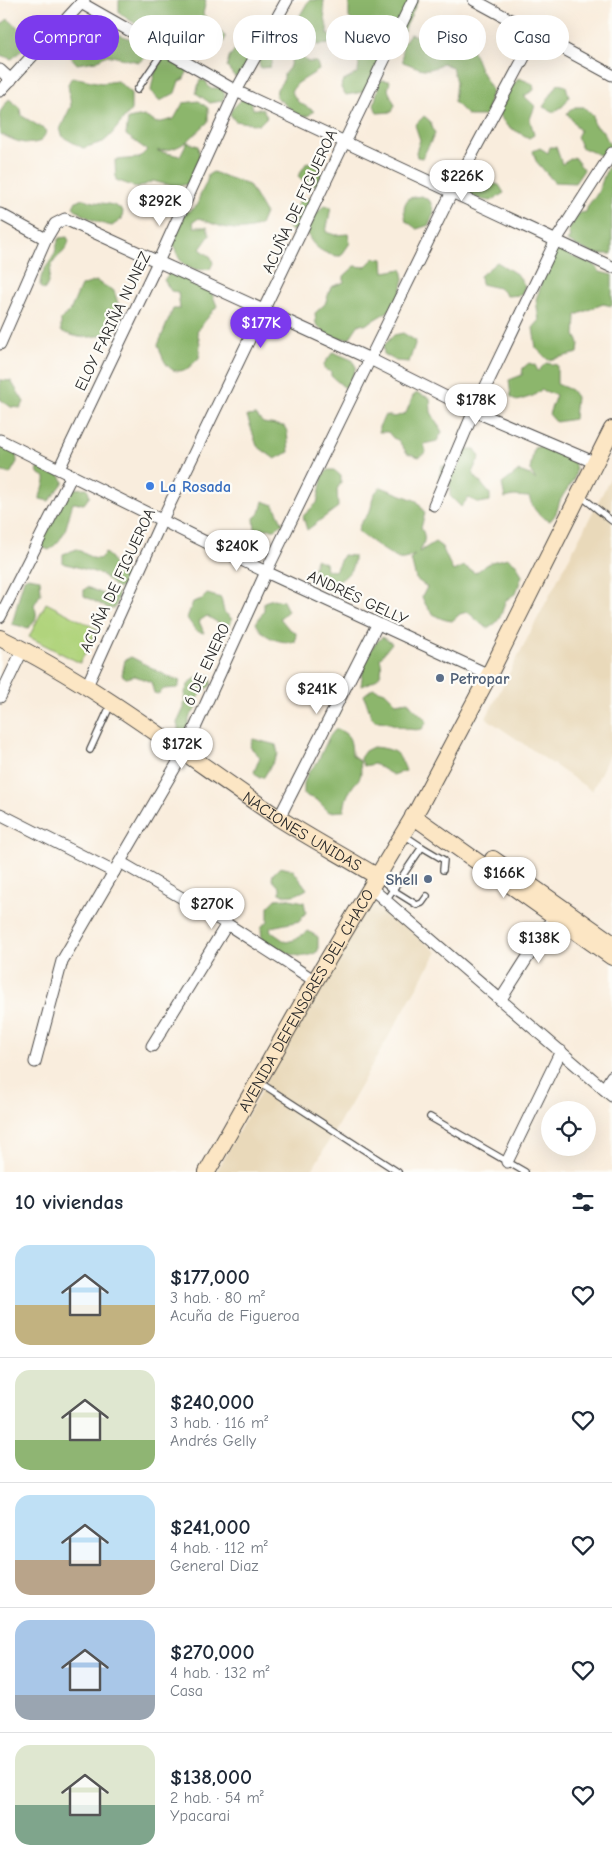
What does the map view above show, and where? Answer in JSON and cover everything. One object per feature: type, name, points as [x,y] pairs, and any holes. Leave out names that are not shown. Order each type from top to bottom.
[{"type":"street","name":"ELOY FARIÑA NUNEZ","points":[[59,469],[158,262],[236,91],[287,0]]},
{"type":"street","name":"ACUÑA DE FIGUEROA","points":[[86,688],[162,520],[413,0]]},
{"type":"street","points":[[474,0],[500,15]]},
{"type":"street","points":[[0,91],[82,2],[129,30]]},
{"type":"street","points":[[569,53],[612,75]]},
{"type":"street","points":[[182,60],[236,91],[344,143],[612,267]]},
{"type":"street","name":"6 DE ENERO","points":[[35,1062],[62,961],[184,752],[266,572],[370,359],[452,192],[523,60]]},
{"type":"street","points":[[0,70],[11,80]]},
{"type":"street","points":[[434,505],[474,411],[556,240],[612,153]]},
{"type":"street","points":[[0,214],[46,239]]},
{"type":"street","points":[[0,344],[46,239],[54,224],[65,219],[370,359],[474,411],[596,462]]},
{"type":"street","name":"AVENIDA DEFENSORES DEL CHACO","points":[[207,1172],[315,981],[416,811],[488,676],[612,429]]},
{"type":"street","name":"ANDRÉS GELLY","points":[[0,440],[266,572],[488,676]]},
{"type":"street","points":[[0,617],[72,475]]},
{"type":"street","points":[[279,818],[377,624]]},
{"type":"street","name":"NACIONES UNIDAS","points":[[0,638],[23,649],[111,704],[375,882]]},
{"type":"street","points":[[0,697],[23,649]]},
{"type":"street","points":[[416,811],[476,854],[612,943]]},
{"type":"street","points":[[0,814],[114,872]]},
{"type":"street","points":[[476,854],[554,916],[612,957]]},
{"type":"street","points":[[120,862],[227,924],[315,981]]},
{"type":"street","points":[[375,882],[501,999],[608,1092],[612,1076]]},
{"type":"street","points":[[501,999],[554,916]]},
{"type":"street","points":[[152,1046],[227,924]]},
{"type":"street","points":[[507,1162],[561,1051]]},
{"type":"lane","points":[[137,90],[157,60]]},
{"type":"lane","points":[[579,495],[612,521]]},
{"type":"lane","points":[[90,750],[111,704]]},
{"type":"lane","points":[[403,834],[444,860],[443,870]]},
{"type":"lane","points":[[422,847],[389,895],[417,905],[422,903],[427,896]]},
{"type":"lane","points":[[258,1082],[398,1172]]},
{"type":"lane","points":[[430,1117],[525,1172]]},
{"type":"shaded area","points":[[612,475],[612,749],[592,791],[486,718]]},
{"type":"shaded area","points":[[369,897],[437,952],[311,1172],[216,1172]]},
{"type":"green space","points":[[119,0],[206,0],[204,15],[129,15],[129,20],[119,13]]},
{"type":"green space","points":[[309,0],[324,0],[326,44],[316,44],[316,15],[300,15]]},
{"type":"green space","points":[[352,0],[418,0],[409,20],[409,15],[349,15],[349,4]]},
{"type":"green space","points":[[8,19],[15,25],[15,56],[12,59],[0,55],[0,25]]},
{"type":"green space","points":[[119,34],[129,38],[129,60],[119,58]]},
{"type":"green space","points":[[409,35],[414,35],[419,39],[419,60],[476,60],[492,91],[486,116],[468,116],[454,102],[456,82],[452,67],[442,63],[432,68],[423,69],[403,62],[403,60],[409,60]]},
{"type":"green space","points":[[233,52],[233,60],[250,60],[245,72],[235,77],[227,67],[229,57]]},
{"type":"green space","points":[[74,60],[98,60],[96,61],[77,64]]},
{"type":"green space","points":[[179,60],[190,67],[183,80],[179,81],[175,93],[160,101],[151,91],[160,61]]},
{"type":"green space","points":[[259,60],[272,60],[270,67],[260,68]]},
{"type":"green space","points":[[292,60],[317,62],[319,70],[298,83],[291,91],[298,102],[314,111],[308,116],[299,116],[276,97],[277,89]]},
{"type":"green space","points":[[355,60],[380,60],[381,64],[363,92],[346,95],[341,88],[342,82],[358,72],[359,64]]},
{"type":"green space","points":[[72,77],[102,83],[117,81],[131,92],[131,110],[103,142],[83,148],[63,137],[60,129],[71,106],[68,84]]},
{"type":"green space","points":[[519,78],[533,84],[534,90],[524,96],[535,106],[530,119],[534,135],[529,138],[507,126],[494,108]]},
{"type":"green space","points":[[200,80],[206,81],[209,88],[221,88],[225,95],[222,101],[210,103],[196,93]]},
{"type":"green space","points":[[380,80],[390,81],[388,90],[395,105],[392,112],[377,113],[374,105]]},
{"type":"green space","points":[[558,84],[566,86],[569,97],[563,106],[554,112],[543,107]]},
{"type":"green space","points":[[243,98],[251,100],[253,109],[263,109],[267,117],[259,125],[235,121],[230,114],[232,109]]},
{"type":"green space","points":[[9,99],[19,107],[22,116],[47,131],[41,141],[25,143],[0,134],[0,112]]},
{"type":"green space","points":[[199,101],[208,108],[208,122],[180,146],[157,151],[180,156],[187,142],[198,146],[199,170],[191,182],[184,185],[176,185],[153,181],[138,188],[116,180],[115,160],[139,158],[147,150],[126,135],[128,119],[144,116],[157,123],[174,119],[183,103]]},
{"type":"green space","points":[[575,107],[584,107],[593,116],[594,125],[603,131],[611,147],[609,152],[599,155],[581,147],[577,137],[580,131],[567,113]]},
{"type":"green space","points":[[424,116],[430,121],[435,134],[422,158],[417,157],[416,152],[420,140],[415,125]]},
{"type":"green space","points":[[550,147],[556,147],[562,164],[574,157],[584,170],[575,183],[554,182],[536,161],[533,151],[540,148],[548,153]]},
{"type":"green space","points":[[307,162],[315,164],[322,174],[318,183],[310,187],[298,176]]},
{"type":"green space","points":[[612,162],[612,254],[594,254],[567,241],[570,237],[568,230],[579,213],[586,212]]},
{"type":"green space","points":[[213,172],[249,185],[265,213],[260,225],[245,229],[221,227],[199,218],[193,222],[194,227],[207,227],[210,235],[200,249],[211,257],[213,263],[210,269],[193,269],[187,267],[179,259],[171,237],[183,215],[198,205],[199,197],[208,175]]},
{"type":"green space","points":[[464,177],[481,191],[489,190],[495,184],[499,185],[504,193],[491,201],[475,198],[467,194],[460,186],[458,180]]},
{"type":"green space","points":[[422,196],[430,201],[434,212],[429,225],[417,229],[406,221],[404,206],[409,198]]},
{"type":"green space","points":[[314,198],[303,227],[292,231],[287,226],[288,214],[296,208],[300,199]]},
{"type":"green space","points":[[84,199],[110,204],[119,208],[123,211],[122,219],[112,226],[86,217],[73,207],[76,201]]},
{"type":"green space","points":[[325,205],[331,207],[326,232],[335,235],[348,234],[350,243],[341,256],[336,256],[319,249],[310,240],[308,234],[311,221]]},
{"type":"green space","points":[[67,237],[69,241],[67,246],[53,263],[50,269],[48,284],[44,290],[40,287],[42,274],[54,255],[59,238]]},
{"type":"green space","points":[[558,246],[573,257],[594,264],[600,272],[612,275],[612,306],[603,304],[576,315],[575,335],[579,343],[578,353],[548,360],[536,348],[533,328],[539,321],[536,299],[541,286],[539,273]]},
{"type":"green space","points":[[374,258],[383,259],[384,272],[402,269],[404,279],[397,306],[365,325],[359,324],[349,339],[329,337],[316,324],[315,313],[325,304],[331,287],[344,282],[344,276],[355,266],[365,267]]},
{"type":"green space","points":[[497,262],[518,275],[525,286],[521,295],[507,296],[499,288],[481,284],[480,276]]},
{"type":"green space","points":[[171,271],[211,291],[217,306],[197,331],[200,344],[199,358],[187,369],[181,371],[175,371],[167,365],[158,345],[173,309],[180,309],[178,292],[171,291],[164,280]]},
{"type":"green space","points":[[96,281],[114,291],[122,315],[114,332],[100,336],[81,337],[61,331],[61,319],[70,311],[81,286]]},
{"type":"green space","points":[[403,333],[416,341],[409,362],[396,361],[384,354],[383,346],[394,335]]},
{"type":"green space","points":[[333,352],[352,360],[356,367],[349,386],[345,388],[331,376],[331,372],[324,369],[324,364]]},
{"type":"green space","points":[[529,363],[535,365],[538,371],[546,363],[557,365],[557,384],[571,390],[576,397],[574,419],[556,422],[549,414],[556,395],[541,390],[533,396],[517,401],[511,397],[509,380],[522,375],[523,368]]},
{"type":"green space","points":[[0,380],[11,381],[24,402],[21,408],[11,407],[0,399]]},
{"type":"green space","points":[[417,393],[430,398],[431,412],[442,432],[437,441],[424,444],[426,452],[419,457],[407,453],[398,440],[393,438],[388,432],[379,432],[379,427],[385,415],[395,417],[406,413],[413,396]]},
{"type":"green space","points":[[256,415],[263,423],[284,426],[287,431],[289,452],[275,459],[257,446],[247,416]]},
{"type":"green space","points":[[541,446],[566,454],[571,458],[576,469],[574,479],[560,500],[555,514],[550,521],[536,512],[529,497],[514,496],[505,498],[502,484],[519,471],[530,475],[536,480],[530,470],[534,448]]},
{"type":"green space","points":[[0,448],[16,451],[17,462],[10,474],[0,471]]},
{"type":"green space","points":[[464,449],[475,449],[480,457],[473,470],[474,475],[490,494],[490,501],[479,503],[468,498],[461,507],[450,496],[450,484],[439,476],[442,466],[456,469],[460,465]]},
{"type":"green space","points":[[54,467],[64,482],[49,501],[40,499],[45,477],[38,473],[37,469]]},
{"type":"green space","points":[[328,470],[334,470],[341,476],[341,483],[337,489],[338,507],[307,530],[303,516],[317,503],[323,475]]},
{"type":"green space","points":[[381,487],[417,501],[425,513],[421,528],[424,540],[419,552],[435,542],[442,547],[453,571],[464,566],[475,573],[491,562],[508,558],[517,565],[522,576],[516,593],[505,601],[498,620],[492,626],[488,628],[482,625],[467,612],[460,614],[452,621],[441,619],[433,614],[422,597],[427,587],[416,579],[411,559],[415,555],[399,559],[358,531],[360,524],[370,510],[374,494]]},
{"type":"green space","points":[[87,488],[90,496],[84,504],[73,503],[66,529],[60,540],[49,550],[44,548],[38,538],[71,489]]},
{"type":"green space","points":[[263,501],[274,505],[283,524],[275,529],[255,529],[254,518],[260,513]]},
{"type":"green space","points":[[77,549],[92,558],[99,559],[105,553],[111,558],[116,569],[127,575],[127,584],[118,589],[101,574],[63,563],[63,554]]},
{"type":"green space","points":[[343,555],[354,556],[354,561],[347,575],[339,581],[329,585],[312,575],[316,559],[325,563],[326,570],[335,571]]},
{"type":"green space","points":[[28,577],[40,579],[41,593],[34,605],[36,618],[28,628],[12,624],[24,579]]},
{"type":"green space","points":[[87,587],[108,596],[117,592],[115,608],[110,609],[84,596],[84,590]]},
{"type":"green space","points":[[207,594],[221,598],[224,612],[232,619],[230,625],[220,624],[207,616],[199,621],[204,633],[196,631],[187,618],[193,602],[202,599]]},
{"type":"green space","points":[[273,599],[283,601],[288,611],[280,618],[288,628],[296,633],[295,642],[283,642],[267,636],[256,623],[264,611],[264,602]]},
{"type":"green space","points":[[46,603],[97,629],[80,663],[29,637]]},
{"type":"green space","points":[[382,637],[392,643],[380,658],[381,673],[372,682],[361,686],[368,654]]},
{"type":"green space","points":[[131,657],[180,681],[178,688],[164,689],[158,694],[154,693],[151,682],[135,676],[126,678],[122,675],[125,660]]},
{"type":"green space","points":[[202,674],[211,675],[211,685],[197,698],[198,707],[190,716],[186,732],[179,732],[177,723],[184,708],[185,692],[189,683]]},
{"type":"green space","points":[[373,688],[385,692],[396,703],[408,701],[427,722],[422,729],[404,728],[387,722],[375,721],[371,716],[364,695]]},
{"type":"green space","points":[[336,729],[345,733],[349,738],[352,755],[360,761],[361,773],[348,795],[344,811],[329,812],[317,800],[304,795],[304,783],[308,773],[318,761],[329,737]]},
{"type":"green space","points":[[253,739],[276,745],[278,754],[264,777],[259,778],[254,772],[260,757],[250,747]]},
{"type":"green space","points":[[373,747],[395,752],[401,759],[406,771],[393,775],[374,764],[364,766],[360,758],[365,751]]},
{"type":"green space","points":[[280,867],[293,870],[307,889],[294,895],[280,893],[280,888],[272,879],[273,874]]},
{"type":"green space","points":[[285,898],[304,902],[306,912],[300,921],[271,927],[270,931],[286,942],[294,940],[308,931],[318,937],[318,951],[312,955],[297,956],[262,942],[261,927],[268,921],[268,907],[276,899]]},
{"type":"place","name":"La Rosada","points":[[150,486]]},
{"type":"place","name":"Petropar","points":[[440,678]]},
{"type":"place","name":"Shell","points":[[428,879]]}]
